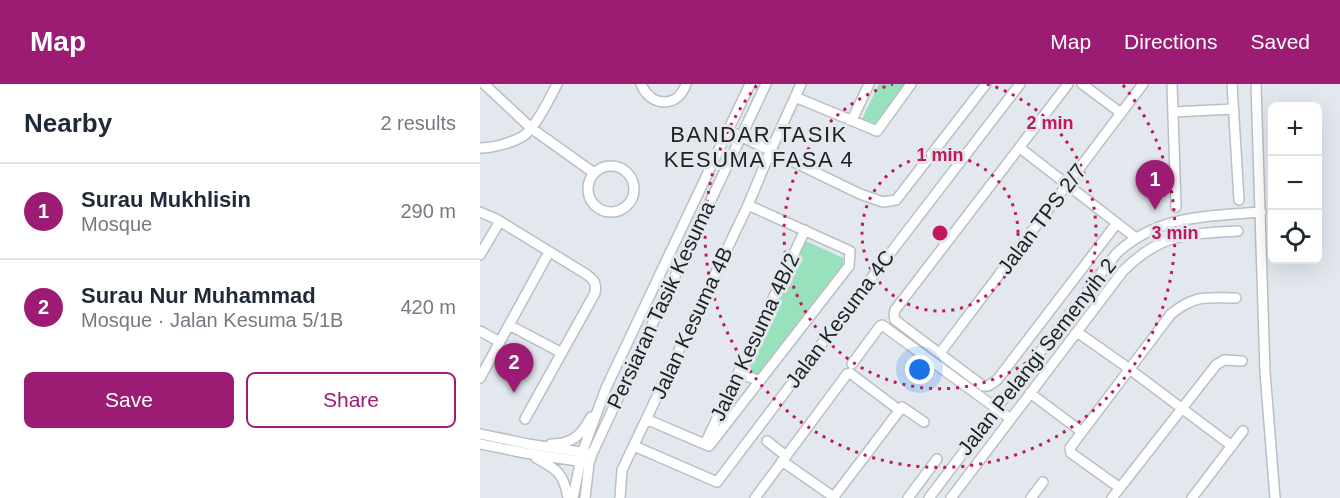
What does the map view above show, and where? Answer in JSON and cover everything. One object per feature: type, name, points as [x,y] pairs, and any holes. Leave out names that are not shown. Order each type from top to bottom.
[{"type":"street","points":[[484,84],[531,128],[594,173]]},
{"type":"street","points":[[480,148],[509,142],[526,134],[541,114],[557,84]]},
{"type":"street","points":[[641,84],[650,98],[665,102],[679,96],[686,84]]},
{"type":"street","name":"Persiaran Tasik Kesuma","points":[[573,498],[606,388],[750,84]]},
{"type":"street","name":"Persiaran Tasik Kesuma","points":[[585,498],[586,458],[766,84]]},
{"type":"street","points":[[771,150],[801,84]]},
{"type":"street","points":[[852,120],[869,84]]},
{"type":"street","points":[[795,97],[877,131],[911,84]]},
{"type":"street","points":[[729,131],[860,194],[883,202],[896,200],[986,84]]},
{"type":"street","name":"Jalan Kesuma 4C","points":[[634,446],[717,482],[1020,84]]},
{"type":"street","points":[[1068,84],[896,310],[895,320],[983,386],[988,386],[997,380],[1117,223]]},
{"type":"street","points":[[1082,84],[1121,113]]},
{"type":"street","name":"Jalan TPS 2/7","points":[[940,353],[1143,84]]},
{"type":"street","points":[[1172,84],[1176,207]]},
{"type":"street","points":[[1232,84],[1239,200]]},
{"type":"street","points":[[1256,84],[1265,372],[1275,498]]},
{"type":"street","points":[[1173,112],[1233,110]]},
{"type":"street","points":[[1020,148],[1136,238]]},
{"type":"street","name":"Jalan Kesuma 4B","points":[[620,498],[622,471],[748,205],[771,150]]},
{"type":"street","points":[[608,165],[624,168],[634,181],[635,189],[630,204],[617,212],[596,207],[591,201],[588,186],[594,173],[608,165]]},
{"type":"street","points":[[646,418],[709,446],[849,266],[850,251],[748,205]]},
{"type":"street","points":[[480,212],[500,221],[586,274],[597,285],[525,419]]},
{"type":"street","name":"Jalan Pelangi Semenyih 2","points":[[929,498],[1116,254],[1126,245],[1136,238],[1180,220],[1261,212]]},
{"type":"street","points":[[480,255],[500,221]]},
{"type":"street","name":"Jalan Kesuma 4B/2","points":[[705,444],[804,230]]},
{"type":"street","points":[[951,498],[1122,271],[1133,260],[1172,238],[1192,233],[1238,231]]},
{"type":"street","points":[[480,378],[549,252]]},
{"type":"street","points":[[1120,488],[1071,453],[1070,448],[1171,314],[1184,303],[1200,298],[1236,298]]},
{"type":"street","points":[[510,325],[561,353]]},
{"type":"street","points":[[852,364],[882,325],[1011,419]]},
{"type":"street","points":[[480,331],[500,342]]},
{"type":"street","points":[[1077,332],[1232,446]]},
{"type":"street","points":[[1112,498],[1216,365],[1224,360],[1242,361]]},
{"type":"street","points":[[738,372],[760,381]]},
{"type":"street","points":[[755,498],[847,374],[850,373],[899,410]]},
{"type":"street","points":[[526,449],[561,444],[579,435],[589,422],[606,388]]},
{"type":"street","points":[[1030,393],[1082,432]]},
{"type":"street","points":[[767,441],[784,458],[834,498],[902,407],[924,422]]},
{"type":"street","points":[[1192,498],[1243,431]]},
{"type":"street","points":[[480,434],[526,449],[550,465],[562,475],[568,498]]},
{"type":"street","points":[[480,444],[586,458]]},
{"type":"street","points":[[908,498],[937,459]]},
{"type":"street","points":[[1031,498],[1043,482]]},
{"type":"green space","points":[[879,84],[905,84],[875,124],[862,119]]},
{"type":"green space","points":[[806,241],[843,258],[843,265],[759,375],[746,370]]},
{"type":"place","name":"Surau Mukhlisin","points":[[1155,210]]},
{"type":"place","name":"Surau Nur Muhammad","points":[[514,393]]},
{"type":"district","name":"BANDAR TASIK KESUMA FASA 4","points":[[759,146]]}]
